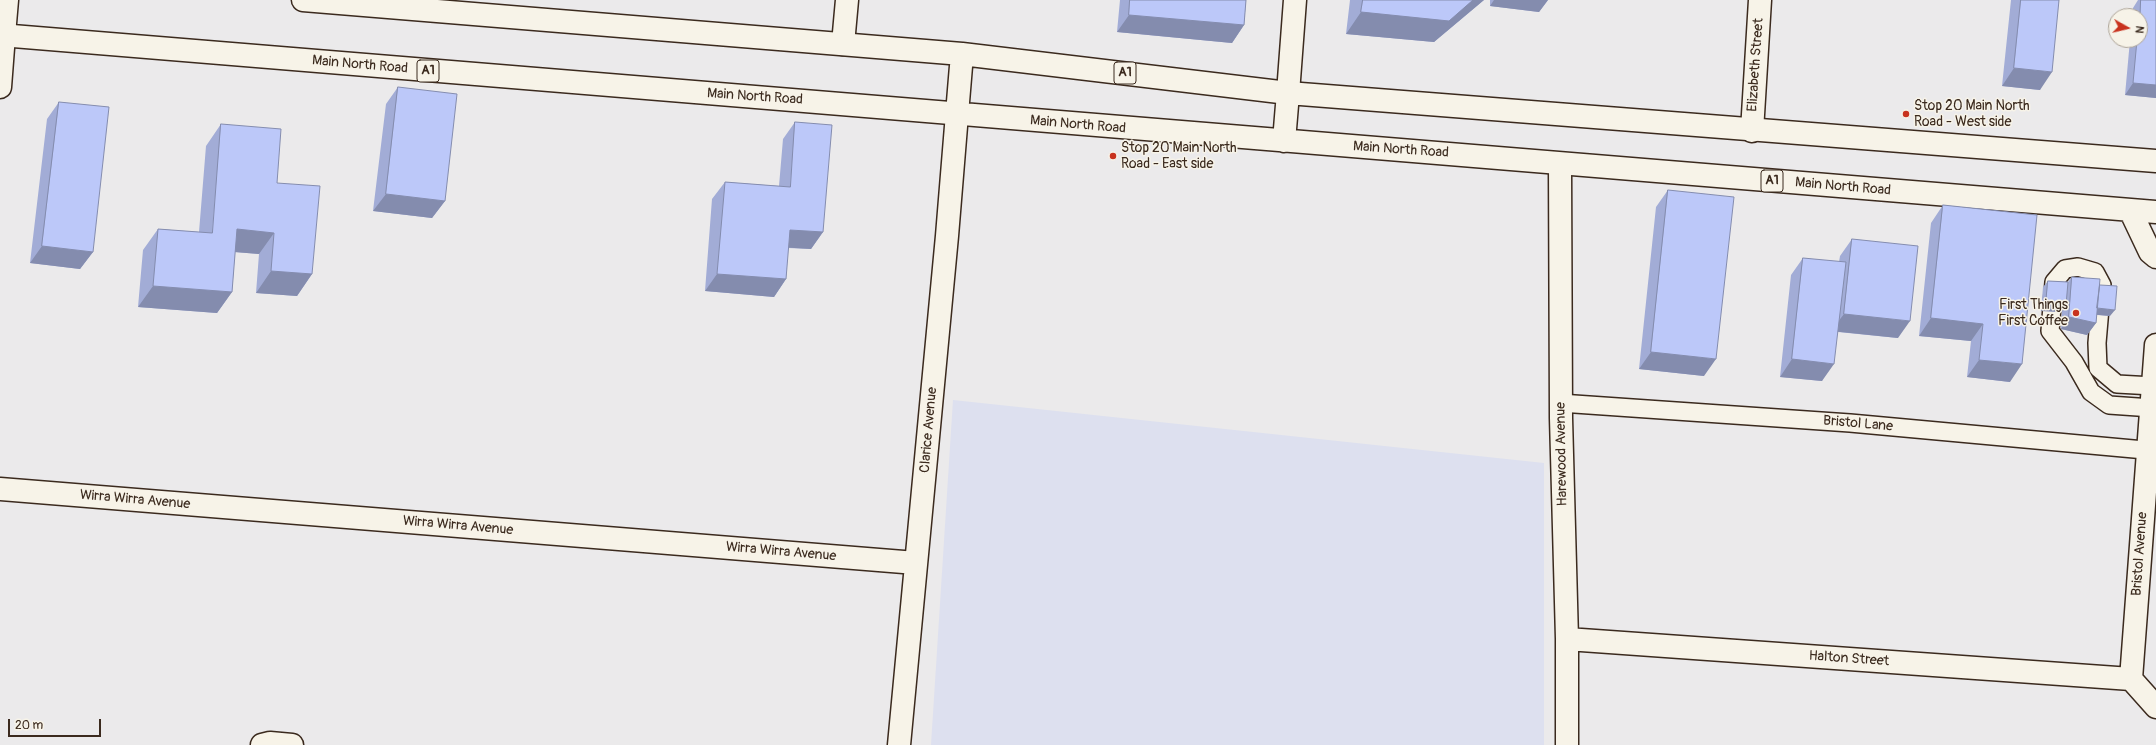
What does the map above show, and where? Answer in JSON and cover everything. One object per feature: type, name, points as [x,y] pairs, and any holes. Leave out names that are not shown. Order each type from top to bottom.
[{"type":"main road","points":[[0,87],[2,35],[8,0]]},
{"type":"main road","name":"A1","points":[[303,0],[962,54],[1288,93],[1752,131],[2156,161]]},
{"type":"main road","points":[[843,44],[847,0]]},
{"type":"main road","points":[[1284,141],[1295,0]]},
{"type":"main road","name":"Elizabeth Street","points":[[1752,131],[1760,0]]},
{"type":"main road","name":"Main North Road","points":[[2,35],[2156,212]]},
{"type":"main road","name":"Clarice Avenue","points":[[899,745],[947,236],[962,54]]},
{"type":"main road","name":"Harewood Avenue","points":[[1560,164],[1560,403],[1567,639],[1567,745]]},
{"type":"main road","points":[[2130,210],[2150,252],[2156,257]]},
{"type":"main road","name":"Bristol Avenue","points":[[2131,679],[2152,451],[2152,408],[2156,345]]},
{"type":"main road","name":"Wirra Wirra Avenue","points":[[0,489],[916,563]]},
{"type":"main road","name":"Halton Street","points":[[1567,639],[2131,679]]},
{"type":"main road","points":[[2131,679],[2156,707]]},
{"type":"main road","points":[[262,745],[270,743],[292,745]]},
{"type":"lane","points":[[2152,408],[2109,405],[2091,392],[2074,362],[2050,331],[2054,282],[2065,269],[2078,267],[2095,272],[2102,285],[2097,343],[2098,368],[2117,384],[2153,386]]},
{"type":"lane","name":"Bristol Lane","points":[[1560,403],[1850,423],[2152,451]]},
{"type":"shaded area","points":[[953,400],[1544,463],[1544,745],[931,745]]},
{"type":"building","points":[[1130,0],[1246,0],[1244,25],[1129,15]]},
{"type":"building","points":[[1363,0],[1473,0],[1449,21],[1361,12]]},
{"type":"building","points":[[2021,0],[2059,0],[2052,72],[2014,68]]},
{"type":"building","points":[[2141,0],[2156,0],[2156,85],[2133,83],[2136,48],[2148,48],[2148,8],[2140,8]]},
{"type":"building","points":[[398,87],[457,94],[445,201],[386,194]]},
{"type":"building","points":[[59,102],[109,107],[93,252],[42,246]]},
{"type":"building","points":[[795,122],[832,125],[823,232],[790,230],[786,279],[717,274],[725,182],[790,187]]},
{"type":"building","points":[[221,124],[281,129],[277,183],[320,186],[312,274],[271,271],[274,233],[237,229],[232,292],[153,286],[158,229],[212,233]]},
{"type":"building","points":[[1668,190],[1734,197],[1716,359],[1651,352]]},
{"type":"building","points":[[1943,205],[2037,215],[2022,364],[1979,360],[1983,324],[1931,318]]},
{"type":"building","points":[[1852,239],[1918,246],[1910,321],[1844,314]]},
{"type":"building","points":[[1803,258],[1846,262],[1834,364],[1792,359]]},
{"type":"building","points":[[2072,277],[2100,279],[2096,323],[2069,317]]},
{"type":"building","points":[[2048,281],[2068,282],[2066,305],[2046,304]]},
{"type":"building","points":[[2100,285],[2117,286],[2115,310],[2097,308]]},
{"type":"place","name":"Stop 20 Main North Road - West side","points":[[1906,114]]},
{"type":"place","name":"Stop 20 Main North Road - East side","points":[[1113,156]]},
{"type":"place","name":"First Things First Coffee","points":[[2076,313]]}]
